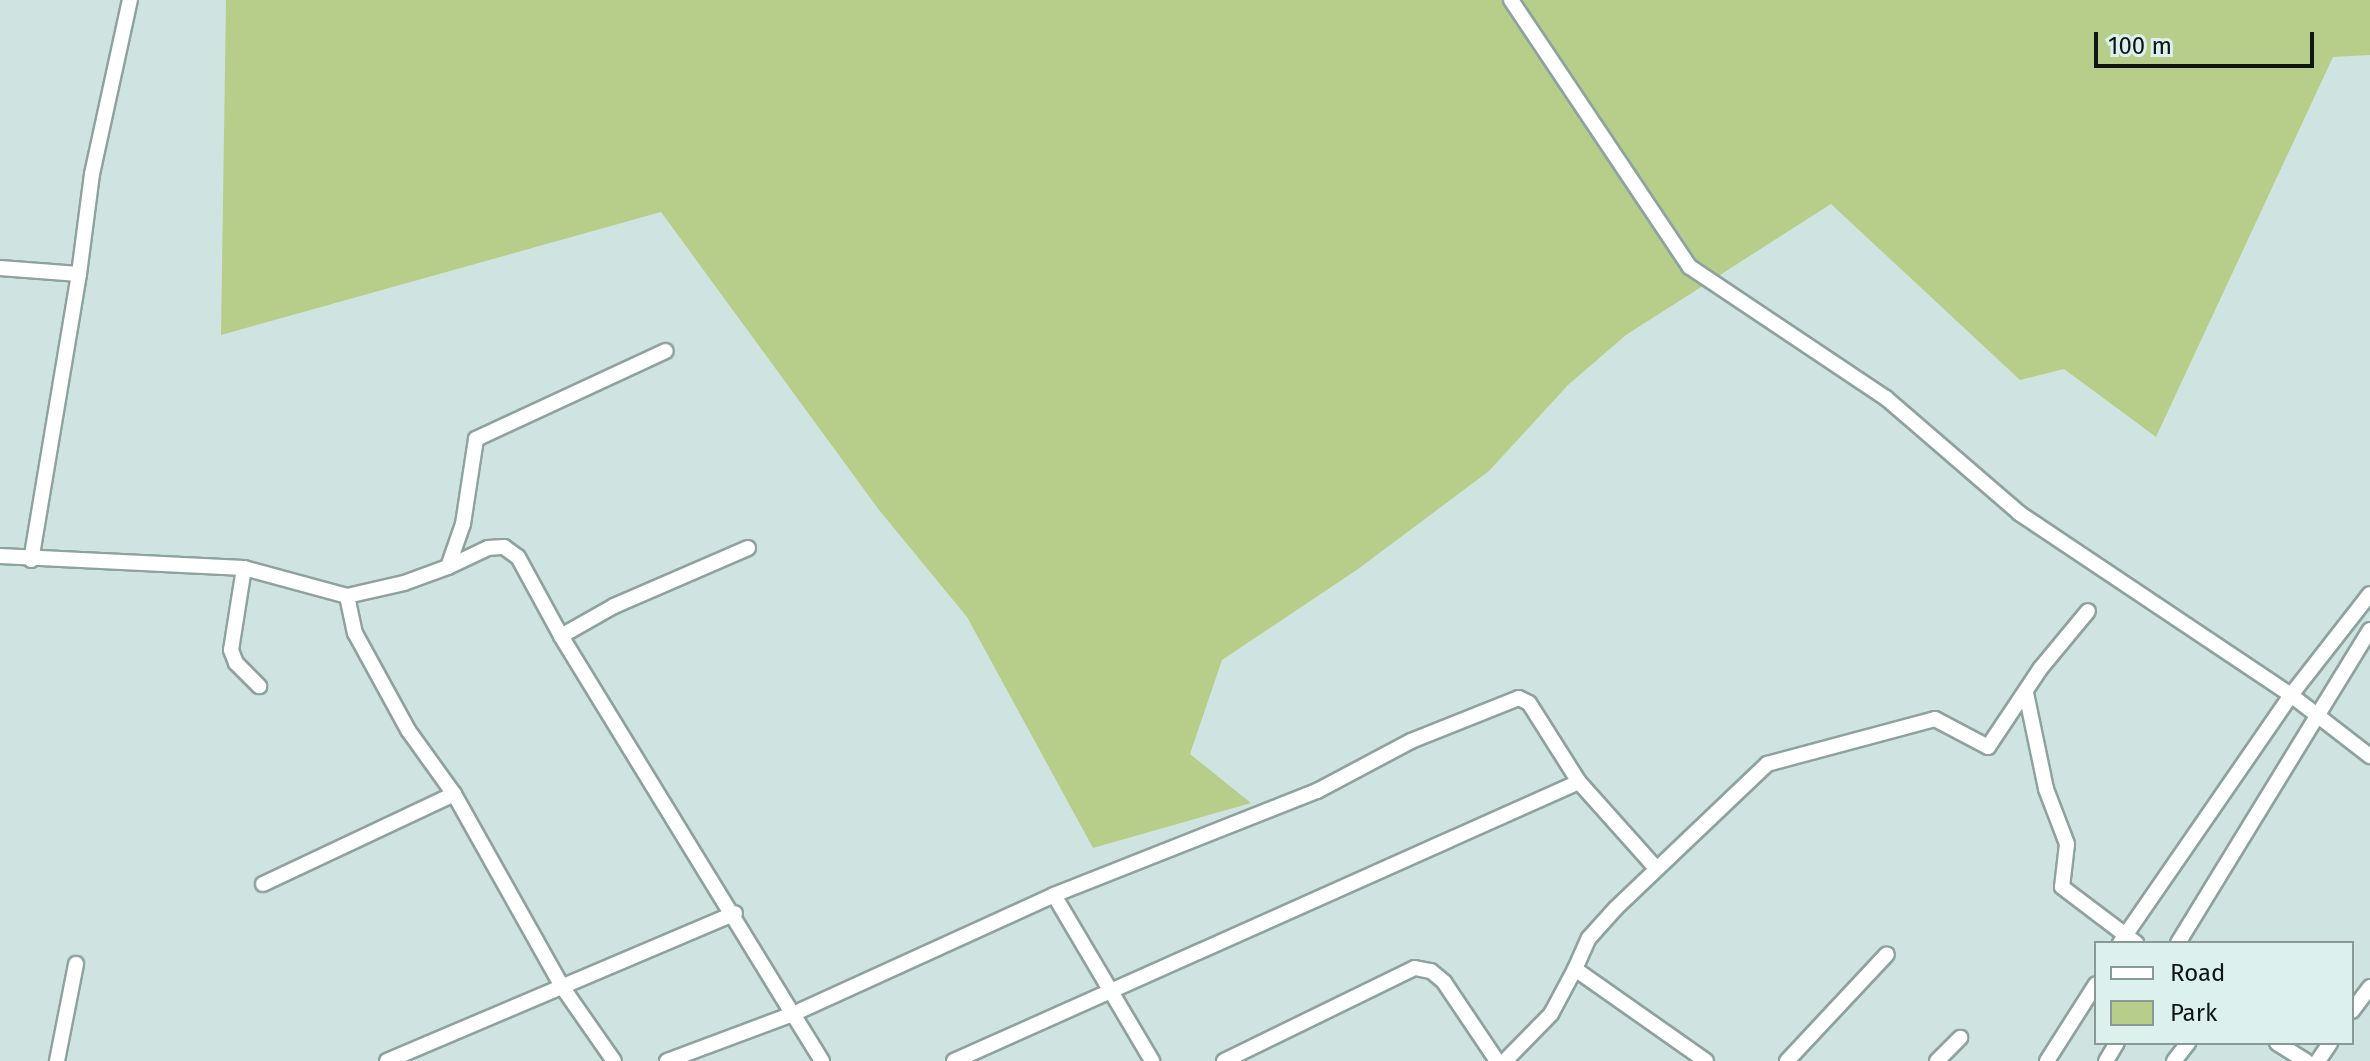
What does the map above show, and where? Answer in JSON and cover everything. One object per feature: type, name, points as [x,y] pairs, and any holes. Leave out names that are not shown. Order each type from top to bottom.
[{"type":"street","points":[[31,560],[79,274],[92,174],[130,0]]},
{"type":"street","points":[[1511,0],[1690,267],[1886,398],[2019,513],[2291,695],[2370,756]]},
{"type":"street","points":[[0,268],[79,274]]},
{"type":"street","points":[[448,567],[463,524],[476,439],[666,351]]},
{"type":"street","points":[[0,556],[31,560],[244,568],[347,596],[448,567],[488,548],[504,547],[518,557],[561,636],[673,823],[735,913],[822,1061]]},
{"type":"street","points":[[561,636],[614,606],[748,548]]},
{"type":"street","points":[[244,568],[231,650],[236,663],[259,686]]},
{"type":"street","points":[[2026,693],[2046,789],[2067,844],[2062,887],[2127,940],[2291,695],[2370,594]]},
{"type":"street","points":[[347,596],[355,633],[408,730],[454,794],[563,988],[614,1061]]},
{"type":"street","points":[[1505,1061],[1551,1014],[1589,938],[1655,867],[1767,764],[1935,719],[1988,747],[2088,611]]},
{"type":"street","points":[[2179,941],[2370,630]]},
{"type":"street","points":[[667,1061],[793,1014],[1054,895],[1317,791],[1411,741],[1519,698],[1529,703],[1579,782],[1655,867]]},
{"type":"street","points":[[954,1061],[1110,989],[1384,874],[1579,782]]},
{"type":"street","points":[[263,884],[454,794]]},
{"type":"street","points":[[1054,895],[1152,1061]]},
{"type":"street","points":[[387,1061],[735,913]]},
{"type":"street","points":[[1787,1061],[1887,954]]},
{"type":"street","points":[[57,1061],[76,964]]},
{"type":"street","points":[[1224,1061],[1415,968],[1431,971],[1444,982],[1497,1061]]},
{"type":"street","points":[[1575,969],[1706,1061]]},
{"type":"street","points":[[2047,1061],[2094,987]]},
{"type":"street","points":[[2354,1008],[2370,987]]},
{"type":"street","points":[[1937,1061],[1960,1038]]},
{"type":"street","points":[[2174,1061],[2186,1045]]},
{"type":"street","points":[[2280,1045],[2306,1061]]},
{"type":"green space","points":[[226,0],[2370,0],[2370,55],[2333,57],[2156,437],[2064,369],[2020,380],[1831,204],[1626,335],[1568,385],[1489,471],[1358,569],[1222,660],[1190,754],[1251,803],[1093,848],[967,617],[879,510],[661,212],[221,335]]}]
